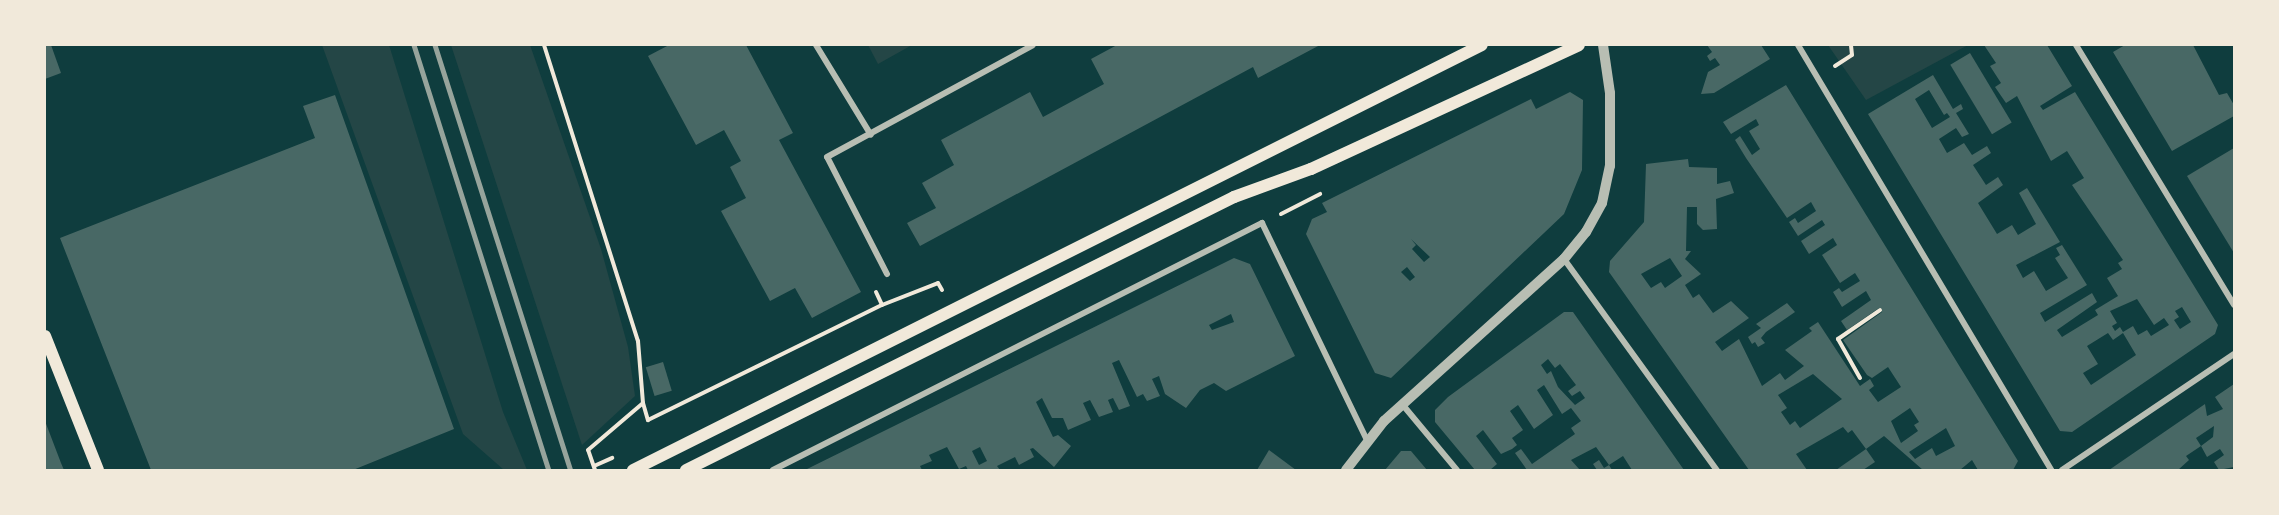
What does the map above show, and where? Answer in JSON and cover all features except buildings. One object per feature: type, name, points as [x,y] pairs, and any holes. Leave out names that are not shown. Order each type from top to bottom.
[{"type":"main road","points":[[633,470],[1482,45]]},
{"type":"main road","points":[[686,470],[1234,197],[1311,169],[1579,45]]},
{"type":"main road","points":[[45,336],[98,470]]},
{"type":"street","points":[[816,45],[871,135]]},
{"type":"street","points":[[887,274],[827,157],[1033,45]]},
{"type":"street","points":[[1346,470],[1367,440],[1402,404],[1564,259],[1586,232],[1607,183],[1610,93],[1603,45]]},
{"type":"street","points":[[1798,45],[2051,470]]},
{"type":"street","points":[[2076,45],[2234,305]]},
{"type":"street","points":[[772,470],[1262,223],[1367,440]]},
{"type":"street","points":[[1564,259],[1717,470]]},
{"type":"street","points":[[2062,470],[2234,354]]},
{"type":"street","points":[[1402,404],[1457,470]]},
{"type":"path","points":[[544,45],[635,330],[643,403],[648,420],[882,305],[938,283],[942,290],[931,295]]},
{"type":"path","points":[[1817,78],[1852,55],[1851,45]]},
{"type":"path","points":[[882,305],[871,283],[887,274]]},
{"type":"path","points":[[1860,378],[1838,339],[1881,310]]},
{"type":"path","points":[[595,470],[588,450],[643,403]]},
{"type":"shaded area","points":[[322,45],[389,45],[503,412],[527,470],[504,470],[463,434]]},
{"type":"shaded area","points":[[451,45],[530,45],[601,249],[628,347],[635,396],[582,445]]},
{"type":"shaded area","points":[[868,45],[912,45],[878,64]]},
{"type":"shaded area","points":[[1828,45],[1968,45],[1866,100]]},
{"type":"railway","points":[[414,45],[549,470]]},
{"type":"railway","points":[[435,45],[571,470]]}]
